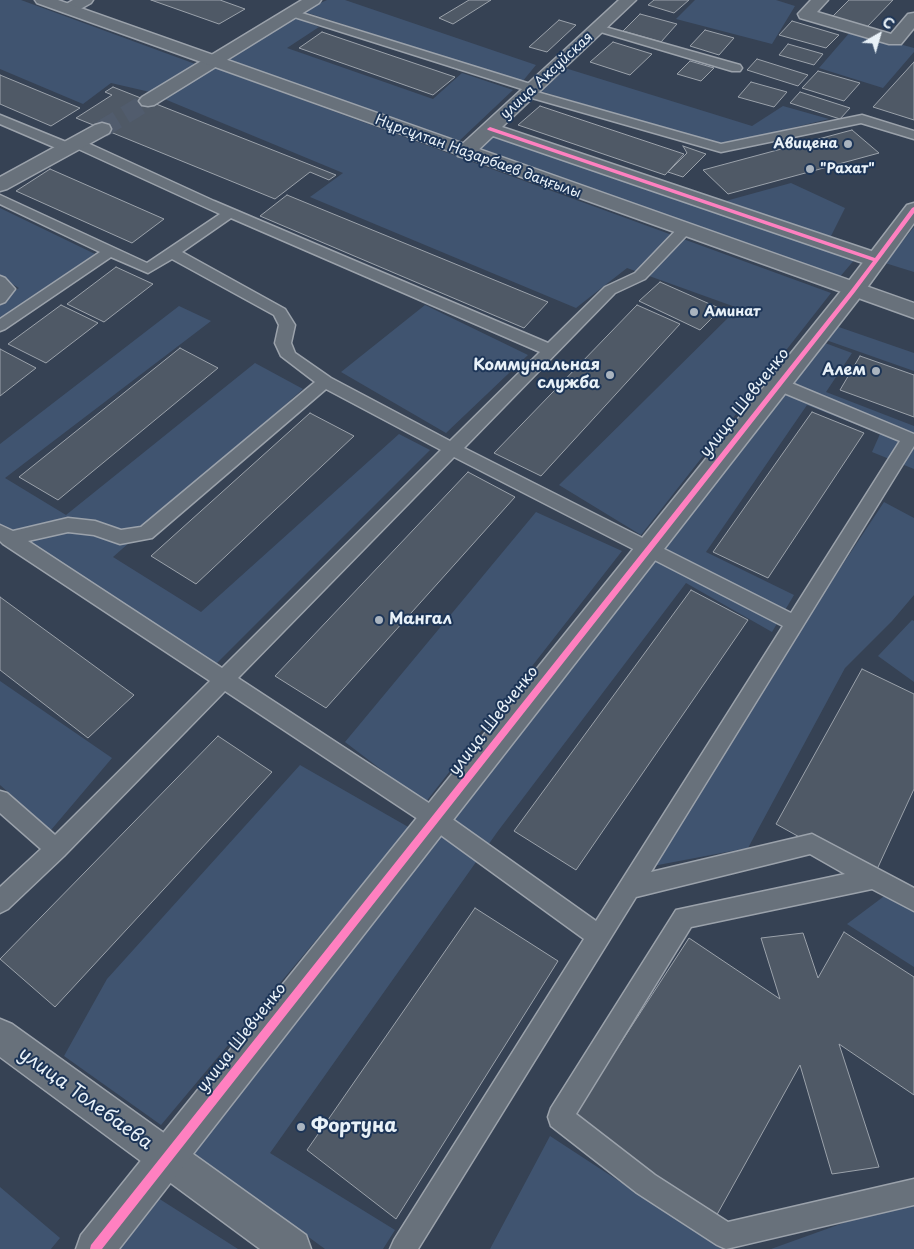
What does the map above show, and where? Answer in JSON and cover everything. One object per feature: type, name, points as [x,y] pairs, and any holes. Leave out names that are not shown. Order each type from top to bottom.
[{"type":"street","name":"Нұрсұлтан Назарбаев даңғылы","points":[[43,0],[77,5],[214,62],[852,291],[914,311]]},
{"type":"street","name":"улица Аксуйская","points":[[465,152],[628,0]]},
{"type":"street","points":[[820,0],[806,14],[894,40],[914,18]]},
{"type":"street","points":[[148,101],[214,62],[299,5]]},
{"type":"street","points":[[0,185],[102,129]]},
{"type":"street","points":[[490,129],[876,260]]},
{"type":"street","name":"улица Шевченко","points":[[95,1249],[912,214]]},
{"type":"street","name":"улица Толебаева","points":[[0,1036],[292,1249]]},
{"type":"lane","points":[[299,5],[531,91],[721,148],[862,119],[914,135]]},
{"type":"lane","points":[[598,28],[736,68]]},
{"type":"lane","points":[[0,119],[72,146],[550,350]]},
{"type":"lane","points":[[0,199],[148,269],[230,213]]},
{"type":"lane","points":[[0,902],[56,849],[610,290],[640,276],[684,230]]},
{"type":"lane","points":[[0,326],[111,251]]},
{"type":"lane","points":[[172,253],[280,312],[287,324],[283,343],[289,356],[325,382],[452,449],[795,623]]},
{"type":"lane","points":[[0,281],[8,289],[0,299]]},
{"type":"lane","points":[[5,535],[68,525],[95,528],[120,537],[146,533],[325,382]]},
{"type":"lane","points":[[403,1249],[910,440],[778,384]]},
{"type":"lane","points":[[5,535],[434,818],[599,936]]},
{"type":"lane","points":[[0,800],[56,849]]},
{"type":"lane","points":[[629,888],[812,844],[914,900]]},
{"type":"lane","points":[[873,878],[684,918],[560,1116],[646,1184],[726,1236],[914,1192]]},
{"type":"shaded area","points":[[0,0],[21,0],[198,65],[150,92],[111,83],[83,104],[0,69]]},
{"type":"shaded area","points":[[327,0],[345,0],[536,65],[522,82],[302,11]]},
{"type":"shaded area","points":[[695,0],[776,0],[795,6],[772,44],[676,19]]},
{"type":"shaded area","points":[[293,17],[319,27],[287,48],[433,99],[462,73],[513,90],[458,142],[228,61]]},
{"type":"shaded area","points":[[851,31],[914,48],[914,52],[883,88],[819,68]]},
{"type":"shaded area","points":[[215,68],[831,293],[641,535],[559,485],[738,308],[627,268],[576,308],[310,197],[343,173],[162,98]]},
{"type":"shaded area","points":[[565,68],[752,126],[783,106],[829,119],[720,145],[540,91]]},
{"type":"shaded area","points":[[495,134],[856,258],[838,279],[475,152]]},
{"type":"shaded area","points":[[791,183],[845,208],[829,240],[722,202]]},
{"type":"shaded area","points":[[0,208],[95,254],[0,318],[0,301],[19,288],[0,277]]},
{"type":"shaded area","points":[[914,227],[914,272],[885,263]]},
{"type":"shaded area","points":[[425,305],[528,355],[446,433],[341,372]]},
{"type":"shaded area","points":[[179,306],[211,321],[5,478],[66,515],[255,363],[303,389],[113,557],[201,612],[399,434],[430,450],[213,667],[0,528],[0,444]]},
{"type":"shaded area","points":[[833,325],[914,353],[914,371],[823,339]]},
{"type":"shaded area","points":[[825,343],[852,353],[826,392],[914,426],[914,469],[872,452],[880,434],[807,405],[706,552],[794,595],[772,632],[686,583],[498,831],[270,1153],[395,1230],[383,1249],[325,1249],[188,1149]]},
{"type":"shaded area","points":[[884,502],[914,518],[914,595],[892,621],[845,668],[748,848],[642,868]]},
{"type":"shaded area","points":[[536,512],[622,551],[425,803],[345,742]]},
{"type":"shaded area","points":[[912,620],[914,621],[914,682],[878,656]]},
{"type":"shaded area","points":[[0,681],[112,758],[51,830],[0,785]]},
{"type":"shaded area","points":[[300,765],[410,828],[161,1125],[64,1056],[107,979]]},
{"type":"shaded area","points":[[887,894],[914,910],[914,967],[847,924]]},
{"type":"shaded area","points":[[550,1136],[723,1249],[490,1249]]},
{"type":"shaded area","points":[[0,1187],[60,1238],[51,1249],[0,1249]]},
{"type":"shaded area","points":[[158,1198],[238,1249],[120,1249]]},
{"type":"shaded area","points":[[914,1205],[914,1249],[771,1249],[885,1208]]},
{"type":"building","points":[[151,0],[220,0],[245,9],[219,24]]},
{"type":"building","points":[[469,0],[491,0],[453,24],[439,18]]},
{"type":"building","points":[[654,0],[689,0],[674,13],[648,5]]},
{"type":"building","points":[[849,0],[893,0],[867,27],[832,17]]},
{"type":"building","points":[[640,14],[677,24],[661,42],[623,31]]},
{"type":"building","points":[[559,20],[576,25],[547,52],[529,47]]},
{"type":"building","points":[[792,21],[839,35],[826,48],[779,35]]},
{"type":"building","points":[[705,30],[734,38],[719,55],[690,46]]},
{"type":"building","points":[[322,32],[455,77],[433,95],[299,48]]},
{"type":"building","points":[[613,42],[652,54],[630,75],[590,62]]},
{"type":"building","points":[[788,44],[823,54],[814,65],[779,55]]},
{"type":"building","points":[[757,59],[808,75],[798,86],[747,70]]},
{"type":"building","points":[[690,61],[714,68],[701,81],[677,74]]},
{"type":"building","points":[[914,62],[914,120],[873,107]]},
{"type":"building","points":[[818,71],[860,83],[844,101],[802,88]]},
{"type":"building","points":[[0,75],[80,108],[51,126],[0,104]]},
{"type":"building","points":[[751,82],[787,92],[774,107],[738,97]]},
{"type":"building","points":[[113,87],[336,175],[329,180],[310,172],[275,199],[76,118],[112,95],[105,92]]},
{"type":"building","points":[[800,92],[850,108],[840,119],[790,103]]},
{"type":"building","points":[[540,106],[684,154],[665,175],[518,125]]},
{"type":"building","points":[[852,130],[879,153],[728,194],[703,170]]},
{"type":"building","points":[[683,146],[706,154],[683,177],[668,172],[687,153]]},
{"type":"building","points":[[50,169],[164,219],[132,243],[16,191]]},
{"type":"building","points":[[287,195],[548,302],[524,328],[260,216]]},
{"type":"building","points":[[116,267],[153,284],[104,322],[67,304]]},
{"type":"building","points":[[660,282],[721,309],[700,330],[639,301]]},
{"type":"building","points":[[61,305],[98,323],[46,363],[8,344]]},
{"type":"building","points":[[637,305],[680,324],[541,476],[494,453]]},
{"type":"building","points":[[180,348],[218,368],[58,500],[19,477]]},
{"type":"building","points":[[0,349],[36,368],[0,396]]},
{"type":"building","points":[[860,356],[914,375],[914,417],[840,390]]},
{"type":"building","points":[[812,412],[864,433],[768,578],[713,552]]},
{"type":"building","points":[[310,413],[354,436],[196,584],[151,556]]},
{"type":"building","points":[[468,472],[515,497],[326,708],[275,676]]},
{"type":"building","points":[[691,590],[748,620],[576,870],[514,831]]},
{"type":"building","points":[[0,597],[134,695],[88,738],[0,670]]},
{"type":"building","points":[[862,669],[914,694],[914,789],[873,878],[776,824]]},
{"type":"building","points":[[218,736],[272,772],[55,1007],[0,959]]},
{"type":"building","points":[[475,908],[558,961],[396,1219],[307,1150]]},
{"type":"building","points":[[844,932],[914,977],[914,1095],[839,1044],[879,1167],[832,1174],[800,1065],[714,1220],[575,1113],[689,938],[780,999],[761,938],[803,933],[818,978]]},
{"type":"tunnel","points":[[102,129],[148,101]]},
{"type":"cycle path","points":[[490,129],[876,260]]},
{"type":"cycle path","points":[[95,1249],[853,291],[914,209]]},
{"type":"place","name":"Авицена","points":[[848,144]]},
{"type":"place","name":"\"Рахат\"","points":[[810,169]]},
{"type":"place","name":"Аминат","points":[[694,312]]},
{"type":"place","name":"Алем","points":[[876,371]]},
{"type":"place","name":"Коммунальная служба","points":[[610,375]]},
{"type":"place","name":"Мангал","points":[[379,620]]},
{"type":"place","name":"Фортуна","points":[[301,1127]]}]
